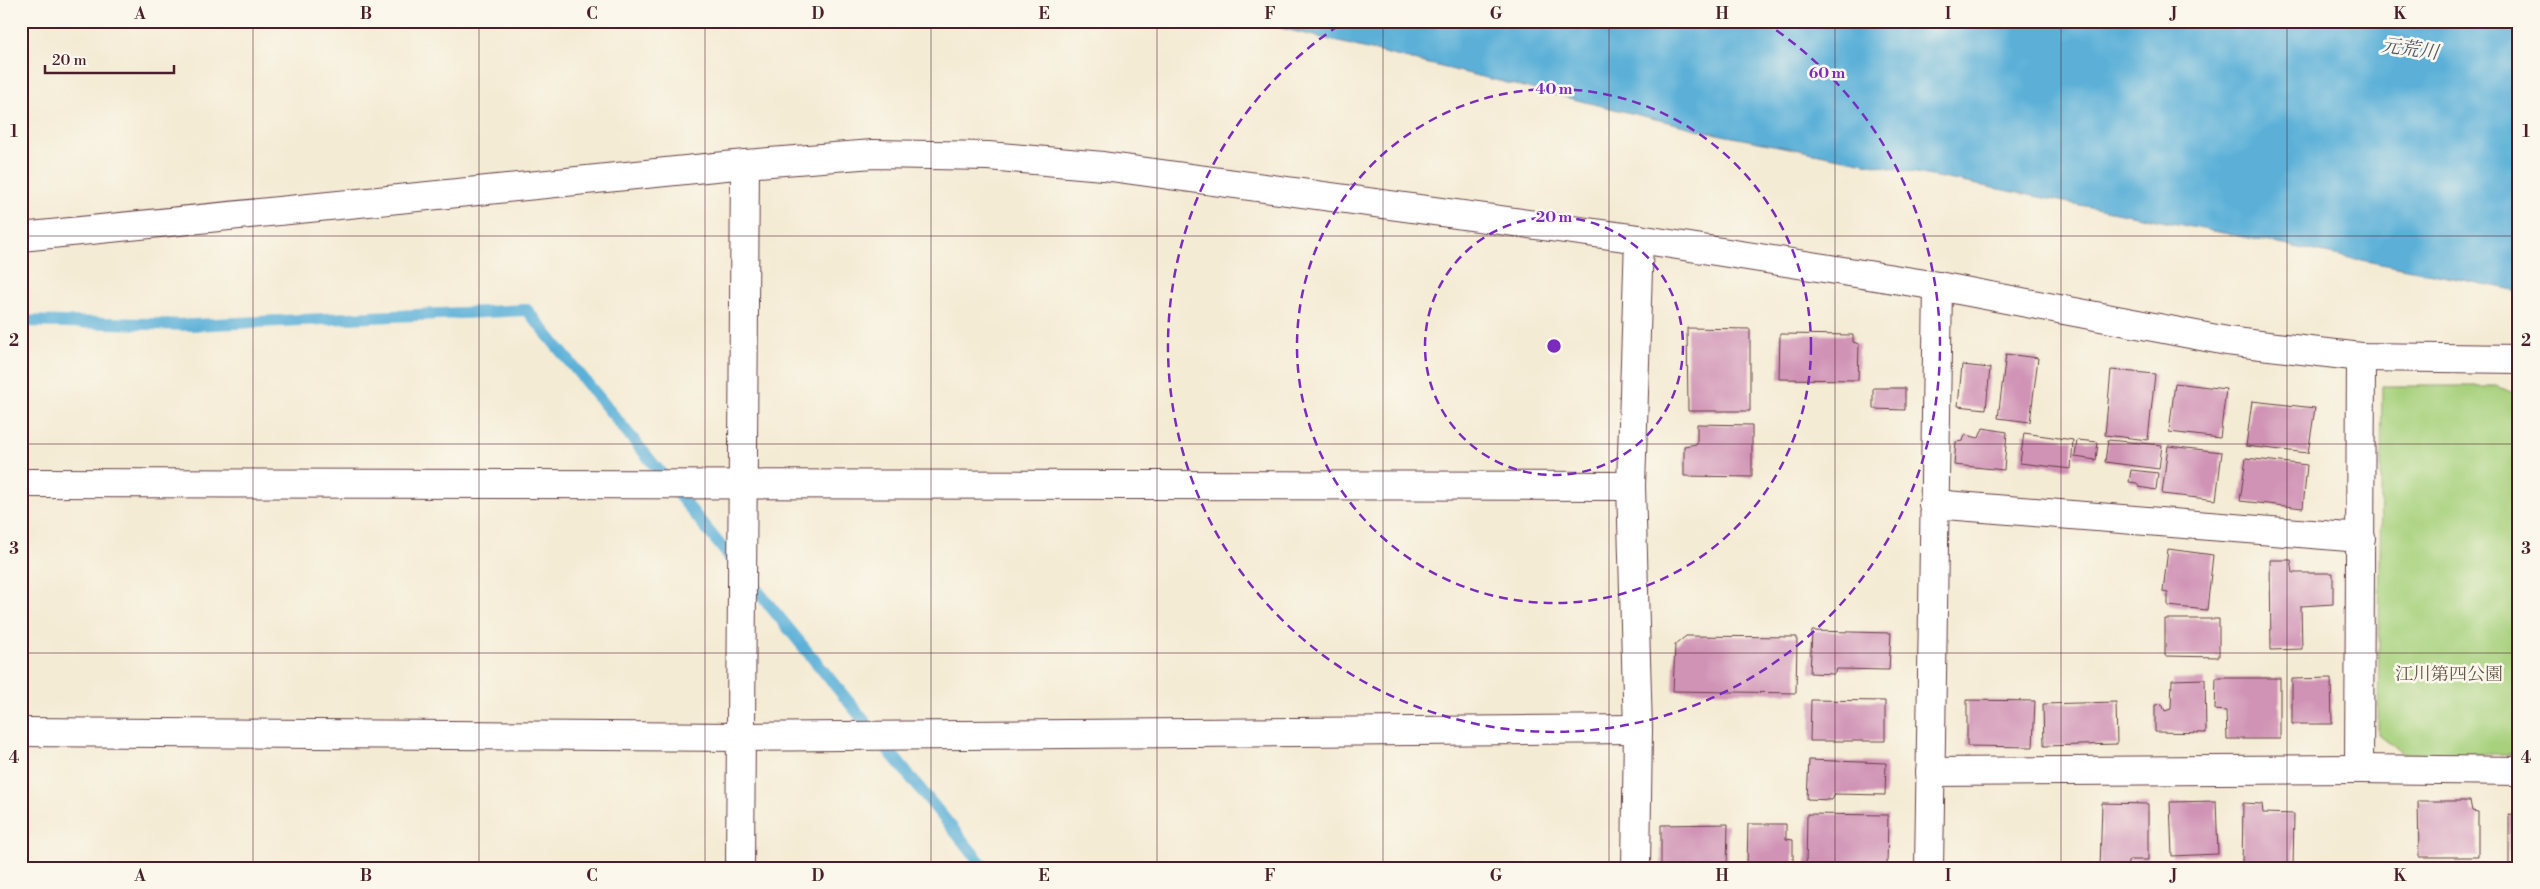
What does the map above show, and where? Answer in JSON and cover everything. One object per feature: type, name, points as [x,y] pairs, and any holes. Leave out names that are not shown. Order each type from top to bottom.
[{"type":"street","points":[[21,237],[745,164],[873,154],[988,156],[1103,166],[1640,239],[1938,286],[2227,341],[2361,357],[2519,358]]},
{"type":"street","points":[[740,868],[745,164]]},
{"type":"street","points":[[1636,868],[1638,729],[1631,486],[1640,239]]},
{"type":"street","points":[[1929,868],[1938,286]]},
{"type":"street","points":[[2359,769],[2361,357]]},
{"type":"street","points":[[21,483],[1631,486]]},
{"type":"street","points":[[1934,504],[2361,538]]},
{"type":"street","points":[[21,732],[741,737],[1638,729]]},
{"type":"street","points":[[1930,772],[2359,769],[2519,771]]},
{"type":"green space","name":"江川第四公園","points":[[2382,386],[2496,386],[2519,396],[2519,754],[2403,754],[2378,734]]},
{"type":"water","name":"元荒川","points":[[1252,21],[2519,21],[2519,291],[1717,134]]},
{"type":"building","points":[[1687,328],[1750,329],[1750,411],[1688,411]]},
{"type":"building","points":[[1780,334],[1853,335],[1853,342],[1859,344],[1858,380],[1779,379]]},
{"type":"building","points":[[2006,354],[2038,358],[2030,422],[1998,418]]},
{"type":"building","points":[[1962,365],[1990,368],[1986,409],[1958,406]]},
{"type":"building","points":[[2111,370],[2155,374],[2148,440],[2105,435]]},
{"type":"building","points":[[2175,383],[2226,389],[2220,438],[2169,432]]},
{"type":"building","points":[[1873,388],[1905,388],[1905,410],[1873,409]]},
{"type":"building","points":[[2252,401],[2315,408],[2308,453],[2246,446]]},
{"type":"building","points":[[1697,424],[1752,425],[1752,477],[1684,476],[1684,446],[1697,444]]},
{"type":"building","points":[[1983,428],[2007,432],[2004,470],[1954,465],[1956,442],[1963,441],[1965,435],[1979,438]]},
{"type":"building","points":[[2024,433],[2073,440],[2071,469],[2020,463]]},
{"type":"building","points":[[2077,440],[2098,442],[2096,460],[2075,457]]},
{"type":"building","points":[[2108,440],[2162,445],[2159,469],[2105,462]]},
{"type":"building","points":[[2168,446],[2222,452],[2216,500],[2162,494]]},
{"type":"building","points":[[2246,458],[2307,465],[2303,508],[2240,501]]},
{"type":"building","points":[[2131,470],[2158,473],[2156,490],[2139,487],[2137,483],[2129,482]]},
{"type":"building","points":[[2168,549],[2213,555],[2207,610],[2168,606],[2168,593],[2163,592]]},
{"type":"building","points":[[2270,560],[2291,560],[2293,573],[2333,573],[2333,604],[2301,606],[2302,649],[2271,650]]},
{"type":"building","points":[[2165,619],[2219,619],[2219,657],[2165,656]]},
{"type":"building","points":[[1812,631],[1891,633],[1889,670],[1837,669],[1834,674],[1810,673]]},
{"type":"building","points":[[1686,636],[1797,637],[1796,693],[1673,691],[1675,645]]},
{"type":"building","points":[[2216,678],[2280,678],[2280,739],[2227,739],[2226,711],[2215,710]]},
{"type":"building","points":[[2331,678],[2332,724],[2292,724],[2292,679]]},
{"type":"building","points":[[2205,679],[2206,733],[2155,732],[2155,705],[2162,704],[2165,711],[2171,709],[2172,680]]},
{"type":"building","points":[[1811,700],[1885,701],[1885,741],[1810,741]]},
{"type":"building","points":[[1967,700],[2035,701],[2033,747],[1967,746]]},
{"type":"building","points":[[2116,702],[2117,744],[2044,746],[2043,704]]},
{"type":"building","points":[[1809,760],[1886,763],[1885,795],[1835,794],[1832,800],[1807,799]]},
{"type":"building","points":[[2216,801],[2218,854],[2172,856],[2170,802]]},
{"type":"building","points":[[2418,801],[2470,801],[2472,811],[2478,812],[2478,857],[2419,857]]},
{"type":"building","points":[[2102,803],[2148,804],[2148,860],[2129,860],[2126,868],[2100,868]]},
{"type":"building","points":[[2243,803],[2262,804],[2263,813],[2294,814],[2293,868],[2242,868]]},
{"type":"building","points":[[1807,814],[1888,815],[1887,868],[1806,868]]},
{"type":"building","points":[[2509,814],[2519,815],[2519,868],[2509,868]]},
{"type":"building","points":[[1728,824],[1727,868],[1661,868],[1661,825]]},
{"type":"building","points":[[1748,824],[1786,824],[1786,839],[1793,840],[1793,868],[1747,868]]},
{"type":"waterway","points":[[21,321],[192,325],[527,310],[985,868]]}]
